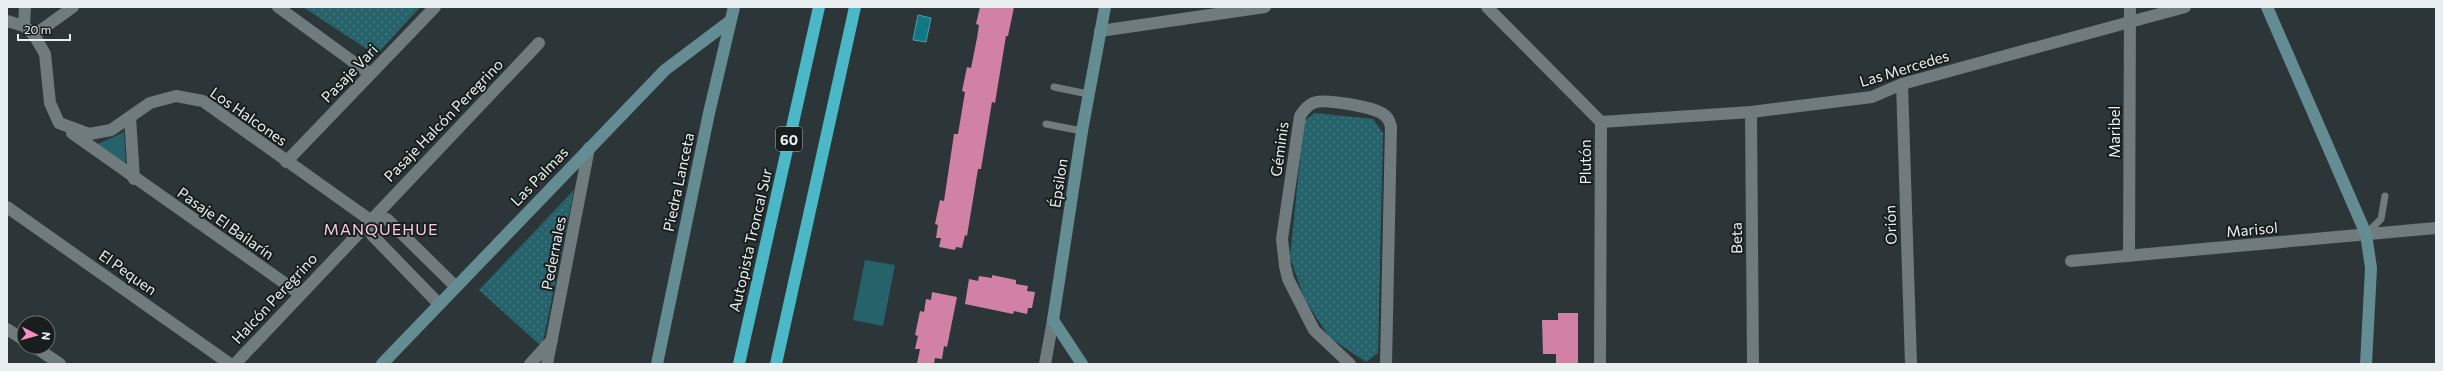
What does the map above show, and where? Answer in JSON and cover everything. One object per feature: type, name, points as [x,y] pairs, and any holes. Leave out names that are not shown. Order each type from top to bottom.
[{"type":"highway","name":"Autopista Troncal Sur","points":[[738,364],[819,7]]},
{"type":"highway","name":"60","points":[[776,364],[855,7]]},
{"type":"street","points":[[24,26],[25,7]]},
{"type":"street","points":[[34,35],[73,7]]},
{"type":"street","points":[[278,7],[370,74]]},
{"type":"street","name":"Pasaje Vari","points":[[286,162],[435,7]]},
{"type":"street","name":"Piedra Lanceta","points":[[657,364],[734,7]]},
{"type":"street","name":"Épsilon","points":[[1045,364],[1088,94],[1105,7]]},
{"type":"street","points":[[1100,31],[1265,7]]},
{"type":"street","name":"Plutón","points":[[1487,7],[1601,122],[1600,364]]},
{"type":"street","name":"Maribel","points":[[2129,256],[2130,7]]},
{"type":"street","name":"Las Mercedes","points":[[1601,122],[1751,112],[1872,97],[1902,84],[2185,7]]},
{"type":"street","points":[[2267,7],[2366,234],[2371,268],[2366,364]]},
{"type":"street","points":[[7,21],[24,26],[34,35],[45,54],[50,103],[59,123]]},
{"type":"street","name":"Las Palmas","points":[[382,364],[665,70],[730,22]]},
{"type":"street","name":"Pasaje Halcón Peregrino","points":[[370,220],[539,43]]},
{"type":"street","name":"Orión","points":[[1902,84],[1911,364]]},
{"type":"street","name":"Los Halcones","points":[[59,123],[89,134],[111,130],[150,103],[176,96],[203,101],[286,162],[370,220]]},
{"type":"street","name":"Géminis","points":[[1350,364],[1314,330],[1288,279],[1282,252],[1283,226],[1300,116],[1307,107],[1319,102],[1332,102],[1376,111],[1387,118],[1391,127],[1386,364]]},
{"type":"street","name":"Beta","points":[[1751,112],[1753,364]]},
{"type":"street","points":[[130,117],[134,178]]},
{"type":"street","name":"Pasaje El Bailarín","points":[[59,123],[134,178],[300,294]]},
{"type":"street","name":"Pedernales","points":[[547,364],[589,148]]},
{"type":"street","name":"El Pequen","points":[[7,207],[230,364]]},
{"type":"street","points":[[440,304],[372,235],[370,220],[387,219],[456,287]]},
{"type":"street","name":"Halcón Peregrino","points":[[235,364],[370,220]]},
{"type":"street","name":"Marisol","points":[[2071,261],[2436,228]]},
{"type":"street","points":[[1053,320],[1082,364]]},
{"type":"street","points":[[7,328],[16,334]]},
{"type":"street","points":[[530,364],[552,340]]},
{"type":"street","points":[[47,355],[60,364]]},
{"type":"lane","points":[[1054,87],[1088,94]]},
{"type":"lane","points":[[1046,124],[1082,131]]},
{"type":"lane","points":[[2366,234],[2381,219],[2386,196]]},
{"type":"shaded area","points":[[303,7],[420,7],[376,55]]},
{"type":"shaded area","points":[[1315,113],[1373,119],[1383,133],[1378,353],[1366,362],[1329,337],[1304,298],[1290,257],[1304,121]]},
{"type":"shaded area","points":[[124,132],[126,167],[96,145]]},
{"type":"shaded area","points":[[574,190],[542,347],[479,290]]},
{"type":"shaded area","points":[[865,260],[895,265],[883,326],[853,320]]},
{"type":"water","points":[[918,15],[931,18],[926,42],[913,40]]},
{"type":"building","points":[[980,7],[1014,7],[1008,36],[1006,36],[995,103],[992,102],[981,169],[978,169],[967,236],[965,235],[962,248],[956,247],[955,250],[939,247],[941,238],[936,238],[938,225],[935,224],[940,200],[944,201],[954,134],[958,134],[965,92],[962,91],[967,67],[971,68],[979,25],[976,24]]},
{"type":"building","points":[[992,275],[1016,280],[1016,284],[1028,286],[1027,291],[1035,292],[1032,308],[1028,308],[1027,314],[1014,311],[1013,314],[965,304],[969,279],[978,281],[979,276],[992,278]]},
{"type":"building","points":[[932,292],[957,297],[947,347],[944,346],[942,359],[935,358],[934,364],[917,364],[920,349],[915,349],[918,336],[915,335],[920,311],[924,312],[926,299],[931,300]]},
{"type":"building","points":[[1558,313],[1578,313],[1578,364],[1556,364],[1556,354],[1543,354],[1542,320],[1558,320]]},
{"type":"district","name":"MANQUEHUE","points":[[381,228]]}]
